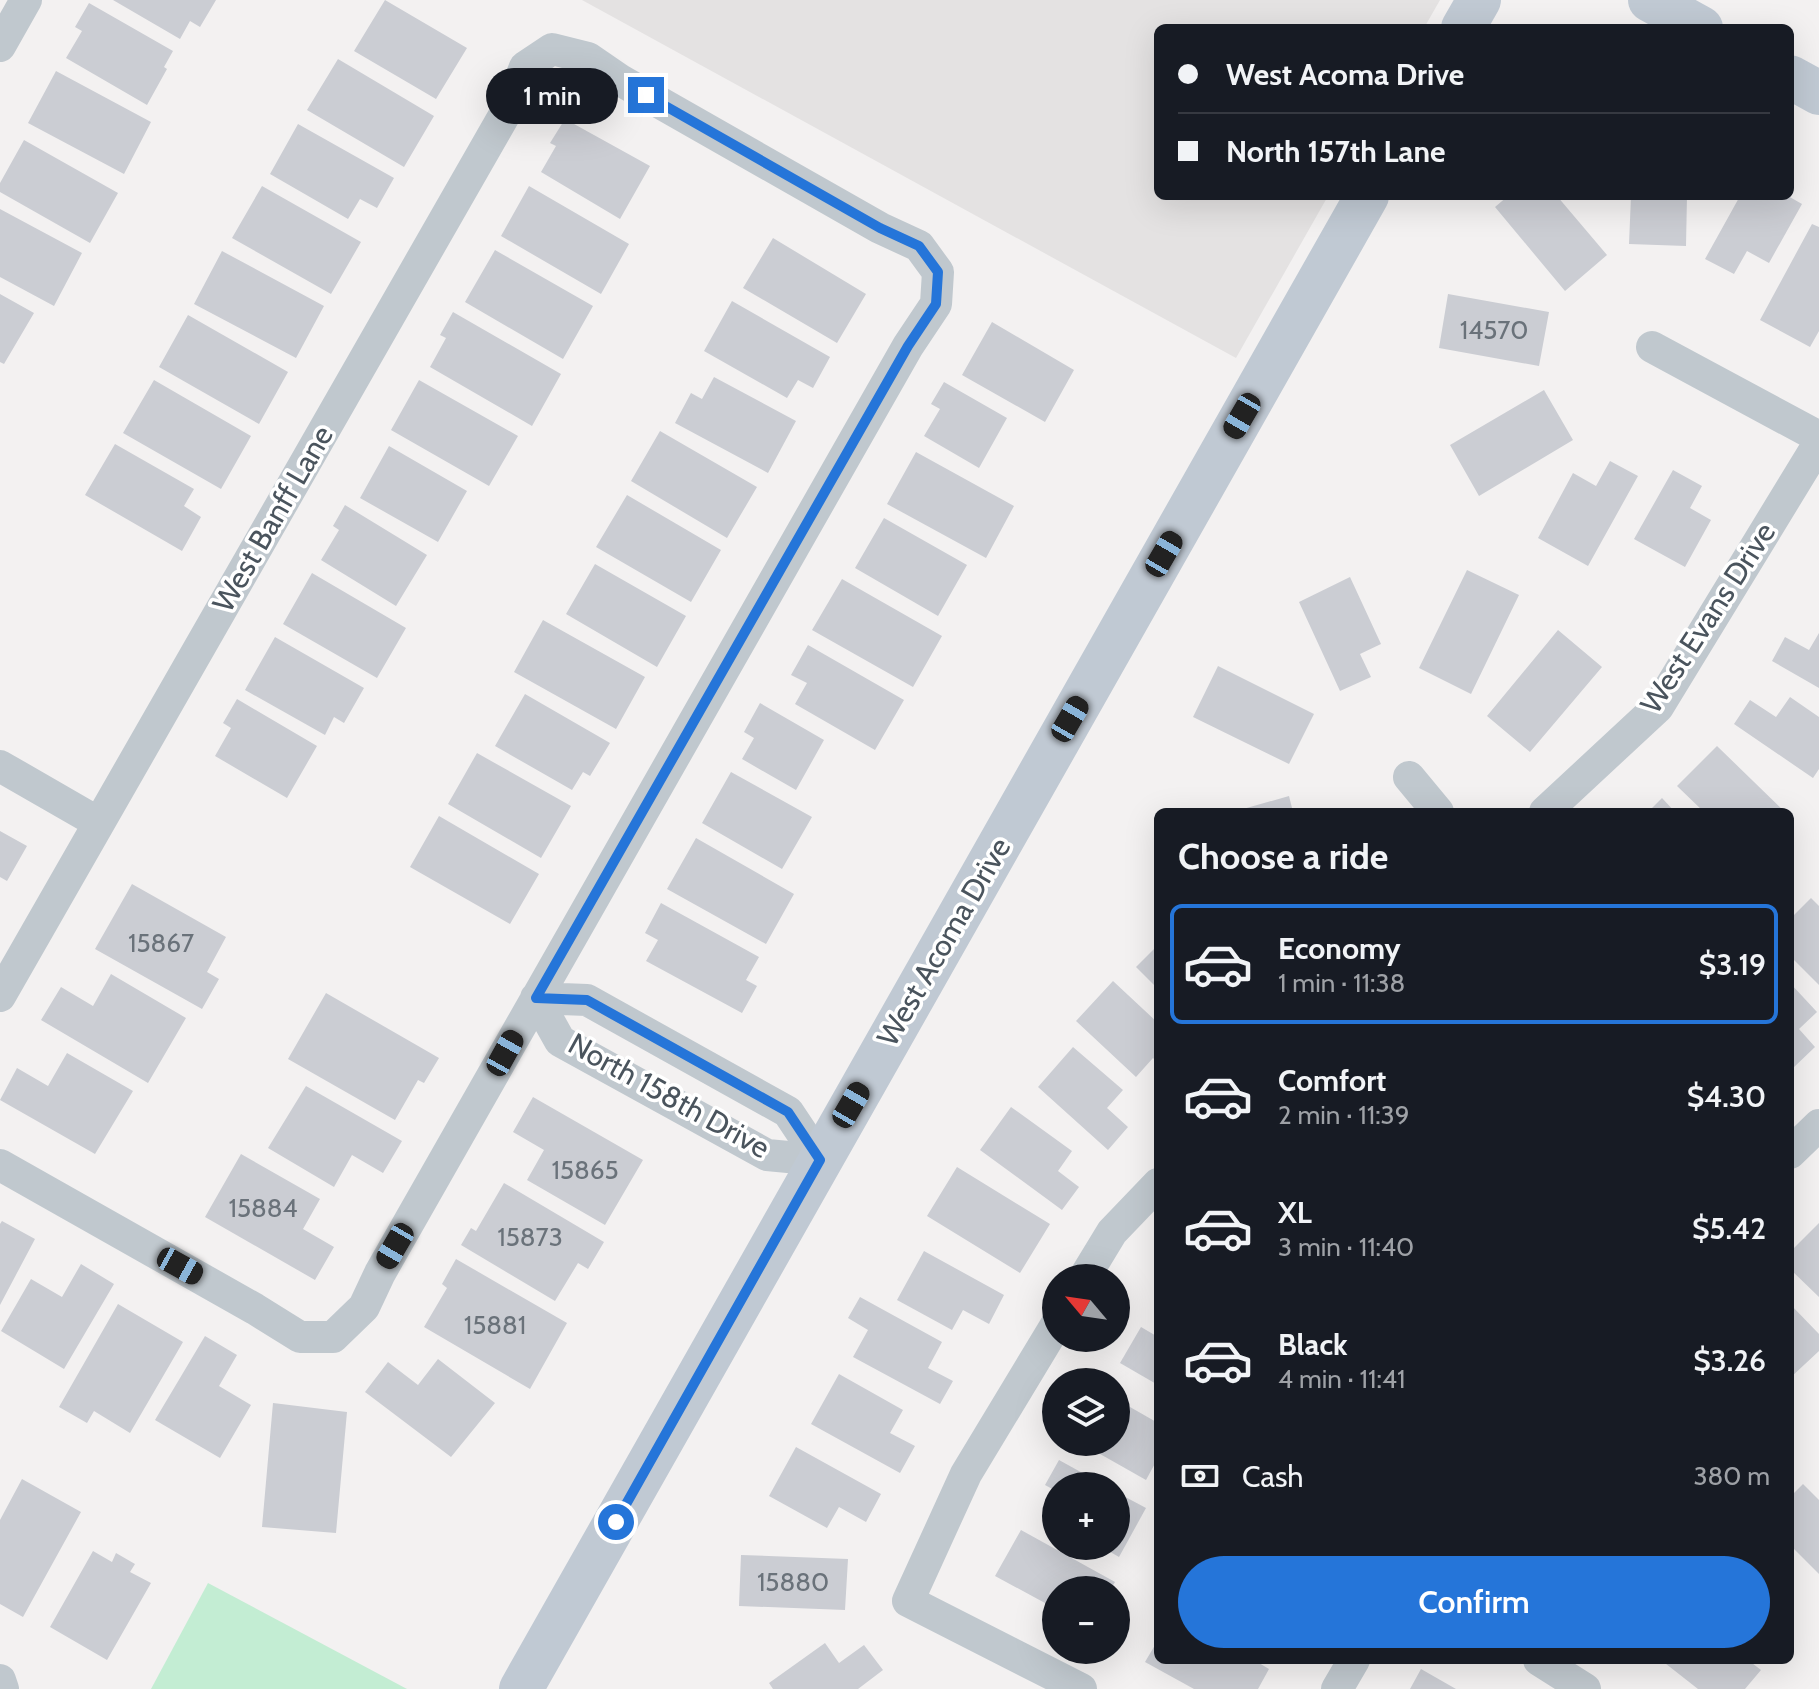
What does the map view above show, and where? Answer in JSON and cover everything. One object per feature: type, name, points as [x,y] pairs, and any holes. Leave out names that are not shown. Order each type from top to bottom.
[{"type":"street","points":[[0,46],[26,0]]},
{"type":"street","points":[[1465,24],[1479,0]]},
{"type":"street","points":[[1650,0],[1694,24]]},
{"type":"street","name":"West Banff Lane","points":[[0,996],[509,107],[525,67],[552,49],[588,58],[716,135],[880,228],[919,246],[938,272],[936,304],[900,360],[536,998]]},
{"type":"street","points":[[1794,79],[1819,93]]},
{"type":"street","name":"West Acoma Drive","points":[[521,1689],[1365,200]]},
{"type":"street","points":[[1652,347],[1819,440]]},
{"type":"street","name":"West Evans Drive","points":[[1549,808],[1658,707],[1819,440]]},
{"type":"street","points":[[0,766],[99,823]]},
{"type":"street","points":[[1409,777],[1435,808]]},
{"type":"street","points":[[0,1165],[300,1337],[333,1337],[364,1307],[380,1273],[536,998]]},
{"type":"street","name":"North 158th Drive","points":[[536,998],[587,1000],[788,1112],[820,1160]]},
{"type":"street","name":"North 158th Drive","points":[[536,998],[560,1041],[767,1155],[820,1160]]},
{"type":"street","points":[[638,1084],[663,1042]]},
{"type":"street","points":[[1794,1149],[1819,1125]]},
{"type":"street","points":[[1093,1264],[1112,1232],[1154,1188]]},
{"type":"street","points":[[1042,1348],[966,1474],[908,1601],[1081,1689]]},
{"type":"street","points":[[1337,1689],[1352,1664]]},
{"type":"street","points":[[1545,1664],[1585,1689]]},
{"type":"street","points":[[0,1680],[3,1689]]},
{"type":"shaded area","points":[[582,0],[1440,0],[1426,24],[1154,24],[1154,200],[1326,200],[1236,358]]},
{"type":"green space","points":[[208,1583],[407,1689],[151,1689]]},
{"type":"building","points":[[113,0],[216,0],[200,27],[190,21],[180,39]]},
{"type":"building","points":[[385,0],[467,48],[436,99],[354,51]]},
{"type":"building","points":[[89,3],[173,51],[164,67],[167,69],[147,105],[66,58],[82,31],[75,27]]},
{"type":"building","points":[[338,59],[434,116],[404,167],[307,110]]},
{"type":"building","points":[[56,71],[151,122],[124,174],[28,123]]},
{"type":"building","points":[[565,119],[650,166],[620,219],[541,172],[556,146],[550,143]]},
{"type":"building","points":[[298,124],[394,178],[377,208],[360,199],[348,219],[270,174]]},
{"type":"building","points":[[24,140],[118,193],[90,243],[0,192],[0,183]]},
{"type":"building","points":[[262,186],[361,242],[331,294],[232,238]]},
{"type":"building","points":[[529,186],[629,244],[601,294],[501,236]]},
{"type":"building","points":[[1794,199],[1802,204],[1769,263],[1747,251],[1734,274],[1705,259],[1738,200]]},
{"type":"building","points":[[1503,200],[1560,200],[1607,255],[1565,291],[1495,207]]},
{"type":"building","points":[[1631,200],[1687,200],[1686,246],[1629,244]]},
{"type":"building","points":[[0,209],[82,253],[54,306],[0,277]]},
{"type":"building","points":[[1812,224],[1819,227],[1819,331],[1810,347],[1760,320]]},
{"type":"building","points":[[773,238],[866,294],[837,343],[743,288]]},
{"type":"building","points":[[495,250],[593,306],[563,359],[465,302]]},
{"type":"building","points":[[222,251],[324,306],[296,358],[194,304]]},
{"type":"building","points":[[0,294],[34,313],[4,364],[0,362]]},
{"type":"building","points":[[1448,294],[1549,312],[1539,366],[1439,348]]},
{"type":"building","points":[[732,301],[830,357],[813,388],[798,380],[787,398],[704,351]]},
{"type":"building","points":[[453,312],[561,374],[532,426],[430,367],[446,338],[440,335]]},
{"type":"building","points":[[188,315],[288,372],[259,424],[159,367]]},
{"type":"building","points":[[992,322],[1074,370],[1045,422],[962,375]]},
{"type":"building","points":[[714,377],[796,421],[768,473],[675,423],[691,393],[702,399]]},
{"type":"building","points":[[154,380],[251,436],[221,489],[123,433]]},
{"type":"building","points":[[419,380],[518,436],[489,486],[391,430]]},
{"type":"building","points":[[944,382],[1007,418],[979,468],[924,436],[940,409],[931,404]]},
{"type":"building","points":[[1544,390],[1573,440],[1479,496],[1450,445]]},
{"type":"building","points":[[660,431],[757,487],[727,538],[631,481]]},
{"type":"building","points":[[115,444],[194,489],[184,506],[201,517],[182,551],[85,495]]},
{"type":"building","points":[[389,446],[467,491],[438,542],[360,498]]},
{"type":"building","points":[[916,452],[1014,506],[986,558],[887,504]]},
{"type":"building","points":[[1610,461],[1638,476],[1588,566],[1538,538],[1573,473],[1596,486]]},
{"type":"building","points":[[1673,470],[1702,486],[1690,508],[1711,520],[1685,567],[1634,539]]},
{"type":"building","points":[[627,495],[721,550],[691,602],[596,547]]},
{"type":"building","points":[[345,505],[427,555],[396,606],[321,560],[339,530],[333,526]]},
{"type":"building","points":[[884,518],[967,565],[938,616],[855,568]]},
{"type":"building","points":[[595,564],[686,616],[657,667],[566,614]]},
{"type":"building","points":[[1467,570],[1519,595],[1471,694],[1419,668]]},
{"type":"building","points":[[312,573],[406,628],[377,678],[283,624]]},
{"type":"building","points":[[1350,577],[1381,644],[1360,654],[1371,677],[1340,691],[1299,602]]},
{"type":"building","points":[[842,579],[942,636],[913,687],[812,630]]},
{"type":"building","points":[[543,620],[645,677],[616,729],[514,672]]},
{"type":"building","points":[[1558,630],[1602,667],[1530,752],[1487,716]]},
{"type":"building","points":[[1819,633],[1819,688],[1772,661],[1785,637],[1809,650]]},
{"type":"building","points":[[275,637],[364,688],[344,723],[334,717],[325,735],[245,690]]},
{"type":"building","points":[[808,645],[904,700],[875,750],[795,704],[807,683],[791,675]]},
{"type":"building","points":[[1218,666],[1314,714],[1289,764],[1193,717]]},
{"type":"building","points":[[525,694],[610,743],[590,776],[583,772],[572,790],[495,746]]},
{"type":"building","points":[[1790,697],[1819,717],[1819,769],[1813,778],[1734,724],[1750,700],[1776,717]]},
{"type":"building","points":[[237,699],[317,746],[287,798],[215,756],[231,728],[223,723]]},
{"type":"building","points":[[760,703],[824,740],[796,790],[742,759],[754,738],[744,732]]},
{"type":"building","points":[[1717,746],[1781,808],[1700,808],[1677,786]]},
{"type":"building","points":[[477,753],[571,806],[541,858],[448,804]]},
{"type":"building","points":[[731,772],[812,817],[782,869],[702,823]]},
{"type":"building","points":[[1289,796],[1292,808],[1247,808]]},
{"type":"building","points":[[1662,798],[1671,808],[1652,808]]},
{"type":"building","points":[[439,816],[539,874],[510,924],[410,867]]},
{"type":"building","points":[[0,831],[27,846],[7,881],[0,877]]},
{"type":"building","points":[[696,838],[794,894],[766,944],[667,889]]},
{"type":"building","points":[[132,884],[226,937],[207,972],[219,979],[202,1009],[95,949]]},
{"type":"building","points":[[1811,898],[1819,906],[1819,985],[1794,960],[1794,915]]},
{"type":"building","points":[[661,903],[759,957],[746,980],[757,986],[742,1013],[646,961],[658,940],[645,933]]},
{"type":"building","points":[[1154,949],[1154,985],[1136,967]]},
{"type":"building","points":[[111,974],[186,1018],[148,1083],[41,1020],[61,987],[93,1006]]},
{"type":"building","points":[[1113,981],[1154,1019],[1154,1059],[1136,1077],[1076,1021]]},
{"type":"building","points":[[1794,987],[1817,1012],[1799,1029],[1815,1047],[1794,1067]]},
{"type":"building","points":[[326,993],[439,1058],[424,1083],[418,1080],[395,1120],[288,1059]]},
{"type":"building","points":[[1073,1047],[1123,1090],[1107,1108],[1128,1127],[1108,1150],[1038,1087]]},
{"type":"building","points":[[67,1053],[133,1091],[95,1154],[0,1100],[17,1068],[48,1086]]},
{"type":"building","points":[[306,1086],[402,1141],[383,1173],[352,1155],[334,1187],[268,1148]]},
{"type":"building","points":[[533,1097],[643,1160],[605,1225],[527,1180],[544,1150],[513,1132]]},
{"type":"building","points":[[1011,1107],[1072,1151],[1058,1171],[1079,1187],[1062,1210],[980,1150]]},
{"type":"building","points":[[241,1154],[320,1199],[303,1229],[334,1247],[315,1280],[205,1217]]},
{"type":"building","points":[[957,1167],[1050,1224],[1020,1273],[927,1216]]},
{"type":"building","points":[[504,1183],[604,1242],[588,1269],[578,1263],[555,1301],[461,1245],[471,1228],[476,1231]]},
{"type":"building","points":[[2,1221],[35,1239],[0,1305],[0,1224]]},
{"type":"building","points":[[1819,1223],[1819,1297],[1794,1273],[1794,1248]]},
{"type":"building","points":[[924,1251],[1004,1295],[989,1324],[963,1310],[952,1330],[897,1300]]},
{"type":"building","points":[[456,1259],[567,1323],[530,1389],[424,1327],[447,1288],[442,1284]]},
{"type":"building","points":[[81,1264],[114,1284],[64,1369],[1,1331],[31,1279],[62,1297]]},
{"type":"building","points":[[860,1297],[942,1342],[928,1368],[953,1381],[940,1404],[853,1357],[868,1330],[848,1318]]},
{"type":"building","points":[[118,1304],[183,1342],[130,1433],[94,1411],[87,1423],[59,1407]]},
{"type":"building","points":[[1794,1308],[1819,1334],[1819,1351],[1794,1374]]},
{"type":"building","points":[[1141,1327],[1154,1335],[1154,1383],[1120,1363],[1126,1352],[1130,1352],[1130,1346]]},
{"type":"building","points":[[205,1336],[237,1355],[219,1386],[251,1405],[220,1458],[155,1420]]},
{"type":"building","points":[[438,1359],[495,1403],[451,1457],[365,1392],[388,1362],[418,1385]]},
{"type":"building","points":[[839,1374],[903,1410],[890,1433],[915,1446],[900,1473],[811,1424]]},
{"type":"building","points":[[273,1403],[347,1412],[336,1533],[262,1527]]},
{"type":"building","points":[[1130,1407],[1154,1421],[1154,1465],[1146,1480],[1104,1456],[1130,1456]]},
{"type":"building","points":[[796,1447],[881,1494],[866,1522],[839,1507],[827,1528],[769,1496]]},
{"type":"building","points":[[1059,1460],[1081,1472],[1052,1472]]},
{"type":"building","points":[[22,1479],[81,1512],[23,1617],[0,1604],[0,1520]]},
{"type":"building","points":[[1803,1484],[1819,1500],[1819,1574],[1794,1549],[1794,1493]]},
{"type":"building","points":[[1130,1499],[1146,1508],[1130,1537]]},
{"type":"building","points":[[1021,1530],[1042,1542],[1042,1560],[1075,1560],[1104,1576],[1042,1576],[1042,1601],[995,1576]]},
{"type":"building","points":[[93,1551],[112,1562],[116,1553],[135,1564],[130,1572],[151,1583],[107,1660],[50,1627]]},
{"type":"building","points":[[741,1555],[848,1559],[845,1610],[739,1606]]},
{"type":"building","points":[[825,1643],[839,1663],[864,1645],[883,1670],[858,1689],[773,1689],[769,1683]]},
{"type":"building","points":[[1154,1647],[1154,1664],[1261,1664],[1269,1669],[1258,1689],[1194,1689],[1145,1662]]},
{"type":"building","points":[[1666,1664],[1753,1664],[1761,1670],[1745,1689],[1698,1689]]},
{"type":"building","points":[[1421,1669],[1456,1689],[1410,1689]]},
{"type":"route","points":[[616,1522],[820,1160],[788,1112],[587,1000],[536,998],[908,346],[936,304],[938,272],[919,246],[880,228],[646,95]]}]
